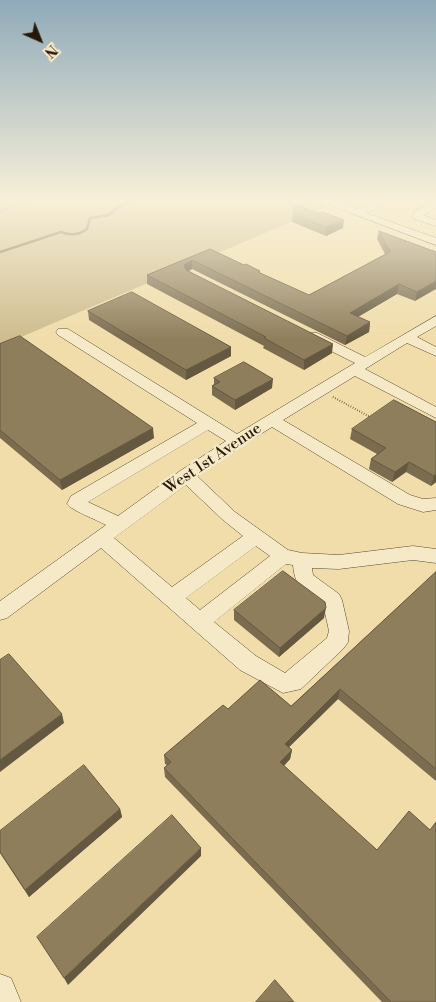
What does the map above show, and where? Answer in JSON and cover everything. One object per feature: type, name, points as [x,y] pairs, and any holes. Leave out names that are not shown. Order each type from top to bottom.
[{"type":"street","name":"West 1st Avenue","points":[[0,612],[186,475],[237,441],[436,320]]},
{"type":"street","points":[[62,332],[237,441]]},
{"type":"street","points":[[304,332],[436,413]]},
{"type":"street","points":[[407,338],[436,352]]},
{"type":"street","points":[[272,420],[409,502],[427,506],[436,504]]},
{"type":"street","points":[[119,525],[97,512],[76,504],[77,500],[208,423]]},
{"type":"street","points":[[186,475],[229,516],[256,536],[292,558],[339,562],[413,553],[436,556]]},
{"type":"street","points":[[172,598],[256,536]]},
{"type":"street","points":[[101,538],[248,663],[282,683],[293,682],[337,642],[339,632],[332,600],[304,579],[292,558]]},
{"type":"street","points":[[200,622],[292,558]]},
{"type":"street","points":[[0,989],[6,1002]]},
{"type":"path","points":[[333,397],[373,418]]},
{"type":"shaded area","points":[[0,246],[235,246],[0,346]]},
{"type":"building","points":[[387,246],[419,246],[436,252],[436,281],[417,292],[399,284],[350,313],[370,322],[347,336],[192,260],[184,265],[186,270],[333,344],[304,360],[264,338],[266,337],[147,275],[210,249],[244,265],[246,264],[260,271],[258,272],[309,295],[390,252]]},
{"type":"building","points":[[132,292],[231,347],[186,370],[88,311]]},
{"type":"building","points":[[20,336],[153,428],[60,480],[0,430],[0,344]]},
{"type":"building","points":[[244,362],[273,379],[235,400],[212,386],[220,382],[214,378]]},
{"type":"building","points":[[394,400],[436,422],[436,474],[434,476],[409,462],[395,472],[371,459],[386,448],[352,429]]},
{"type":"building","points":[[283,571],[325,602],[326,608],[280,648],[234,610]]},
{"type":"building","points":[[436,572],[436,769],[340,689],[285,744],[292,750],[280,762],[377,850],[409,811],[430,830],[436,822],[436,1002],[391,1002],[164,768],[171,762],[164,755],[223,705],[228,709],[260,680],[291,706]]},
{"type":"building","points":[[9,654],[62,714],[0,760],[0,660]]},
{"type":"building","points":[[84,765],[120,809],[25,890],[0,852],[0,831]]},
{"type":"building","points":[[172,815],[201,848],[64,978],[37,937]]},
{"type":"building","points":[[275,980],[294,1002],[256,1002]]},
{"type":"waterway","points":[[0,252],[19,246]]}]
